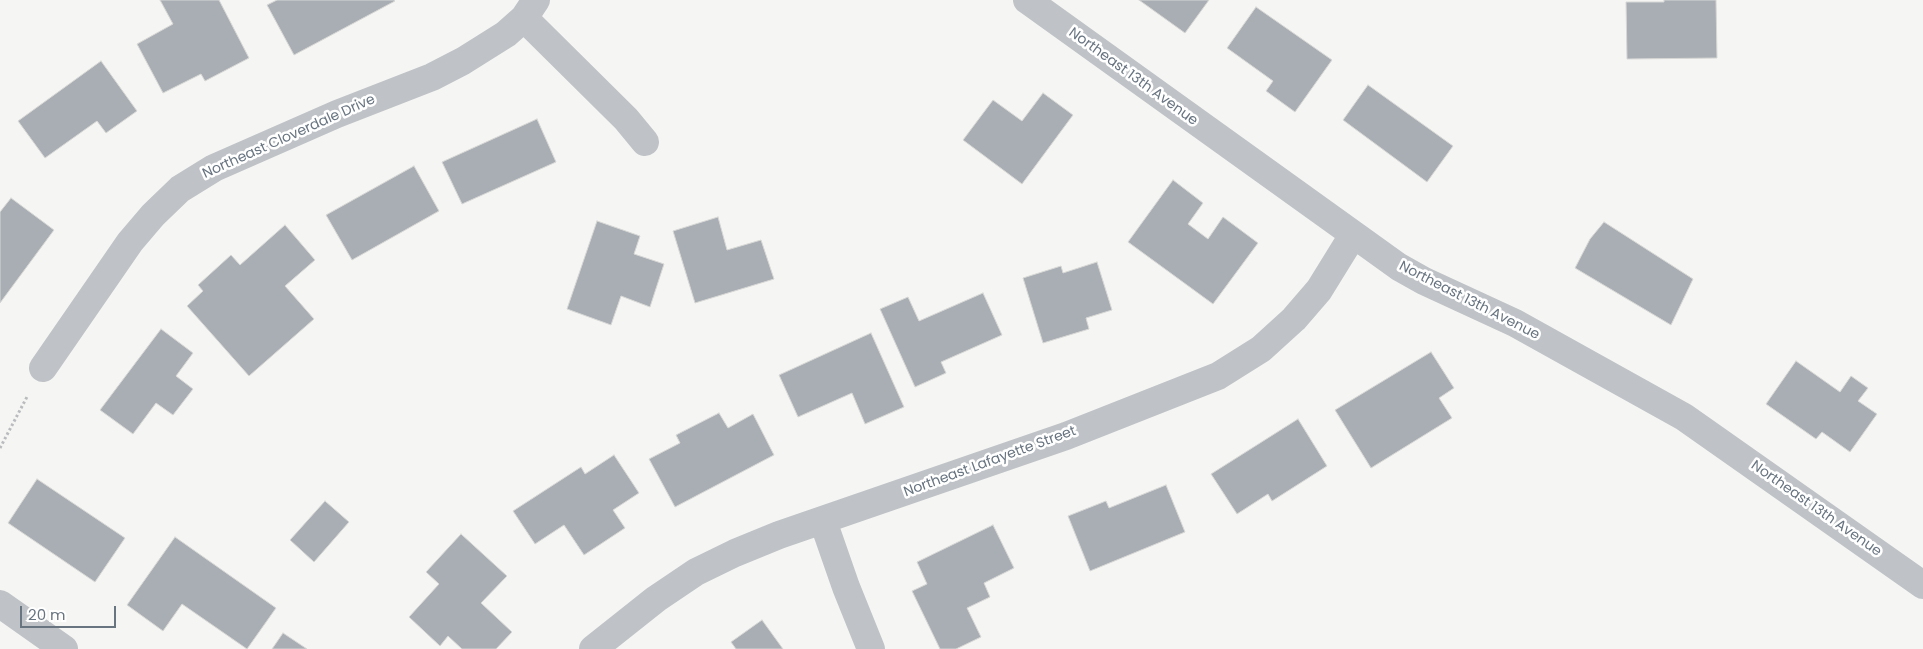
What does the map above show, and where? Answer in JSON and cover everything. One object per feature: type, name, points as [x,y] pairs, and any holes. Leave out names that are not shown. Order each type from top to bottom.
[{"type":"street","name":"Northeast 13th Avenue","points":[[1027,0],[1399,267],[1424,281],[1515,323],[1684,417],[1923,585]]},
{"type":"street","points":[[530,9],[645,142]]},
{"type":"street","name":"Northeast Cloverdale Drive","points":[[43,368],[130,242],[153,215],[180,189],[214,168],[337,114],[432,76],[506,34],[530,9]]},
{"type":"street","name":"Northeast Lafayette Street","points":[[593,649],[656,599],[696,572],[779,536],[1066,436],[1218,376],[1260,349],[1294,319],[1319,290],[1353,235]]},
{"type":"street","points":[[824,521],[846,587],[871,649]]},
{"type":"street","points":[[0,604],[64,649]]},
{"type":"path","points":[[0,448],[43,368]]},
{"type":"building","points":[[160,0],[219,0],[249,58],[205,81],[201,74],[163,93],[137,44],[173,24]]},
{"type":"building","points":[[277,0],[395,1],[294,55],[267,5]]},
{"type":"building","points":[[1139,0],[1209,0],[1185,33]]},
{"type":"building","points":[[1664,0],[1716,0],[1717,58],[1627,59],[1626,2],[1664,2]]},
{"type":"building","points":[[1256,7],[1332,60],[1295,112],[1266,91],[1273,81],[1227,48]]},
{"type":"building","points":[[101,61],[137,111],[106,133],[97,121],[45,158],[18,121]]},
{"type":"building","points":[[1368,85],[1453,146],[1427,182],[1343,120]]},
{"type":"building","points":[[1043,93],[1073,115],[1022,184],[963,140],[993,100],[1022,121]]},
{"type":"building","points":[[537,119],[556,162],[462,204],[442,162]]},
{"type":"building","points":[[414,166],[439,211],[352,260],[326,215]]},
{"type":"building","points":[[1173,180],[1203,203],[1188,224],[1208,239],[1223,217],[1258,243],[1213,304],[1128,242]]},
{"type":"building","points":[[11,198],[54,230],[0,303],[0,212]]},
{"type":"building","points":[[718,217],[727,250],[761,240],[774,279],[695,303],[673,231]]},
{"type":"building","points":[[597,221],[640,236],[634,254],[664,264],[650,307],[621,296],[611,325],[567,309]]},
{"type":"building","points":[[1604,222],[1693,279],[1671,325],[1575,268],[1590,239]]},
{"type":"building","points":[[285,225],[315,260],[285,286],[314,319],[249,376],[187,306],[203,291],[198,285],[231,255],[240,265]]},
{"type":"building","points":[[1097,262],[1112,310],[1086,318],[1089,329],[1043,343],[1023,278],[1061,266],[1063,273]]},
{"type":"building","points":[[983,293],[1002,335],[941,362],[946,373],[915,387],[880,309],[908,297],[919,321]]},
{"type":"building","points":[[161,329],[193,353],[176,376],[193,389],[173,415],[156,403],[133,434],[100,410]]},
{"type":"building","points":[[871,333],[904,407],[865,424],[852,393],[798,417],[779,375]]},
{"type":"building","points":[[1431,352],[1454,388],[1439,398],[1452,418],[1371,468],[1335,410]]},
{"type":"building","points":[[1796,361],[1840,392],[1851,376],[1868,388],[1858,401],[1877,414],[1850,452],[1822,432],[1816,439],[1766,404]]},
{"type":"building","points":[[719,413],[728,428],[753,414],[774,455],[675,507],[649,459],[680,443],[676,435]]},
{"type":"building","points":[[1298,419],[1327,466],[1272,501],[1268,494],[1237,514],[1211,474]]},
{"type":"building","points":[[614,455],[639,493],[613,510],[625,528],[584,555],[564,525],[535,544],[513,511],[581,467],[585,474]]},
{"type":"building","points":[[37,479],[125,538],[95,582],[8,523]]},
{"type":"building","points":[[1166,485],[1185,532],[1090,571],[1068,516],[1106,501],[1109,508]]},
{"type":"building","points":[[325,501],[349,522],[314,562],[290,540]]},
{"type":"building","points":[[993,525],[1014,568],[984,583],[990,597],[967,608],[981,637],[956,649],[940,649],[912,591],[927,584],[917,562]]},
{"type":"building","points":[[461,534],[507,576],[481,603],[512,632],[496,649],[462,649],[448,636],[440,646],[409,617],[439,584],[426,572]]},
{"type":"building","points":[[175,537],[276,608],[247,649],[182,604],[163,631],[127,605]]},
{"type":"building","points":[[762,620],[783,649],[736,649],[731,642]]},
{"type":"building","points":[[283,633],[307,649],[272,649]]}]
